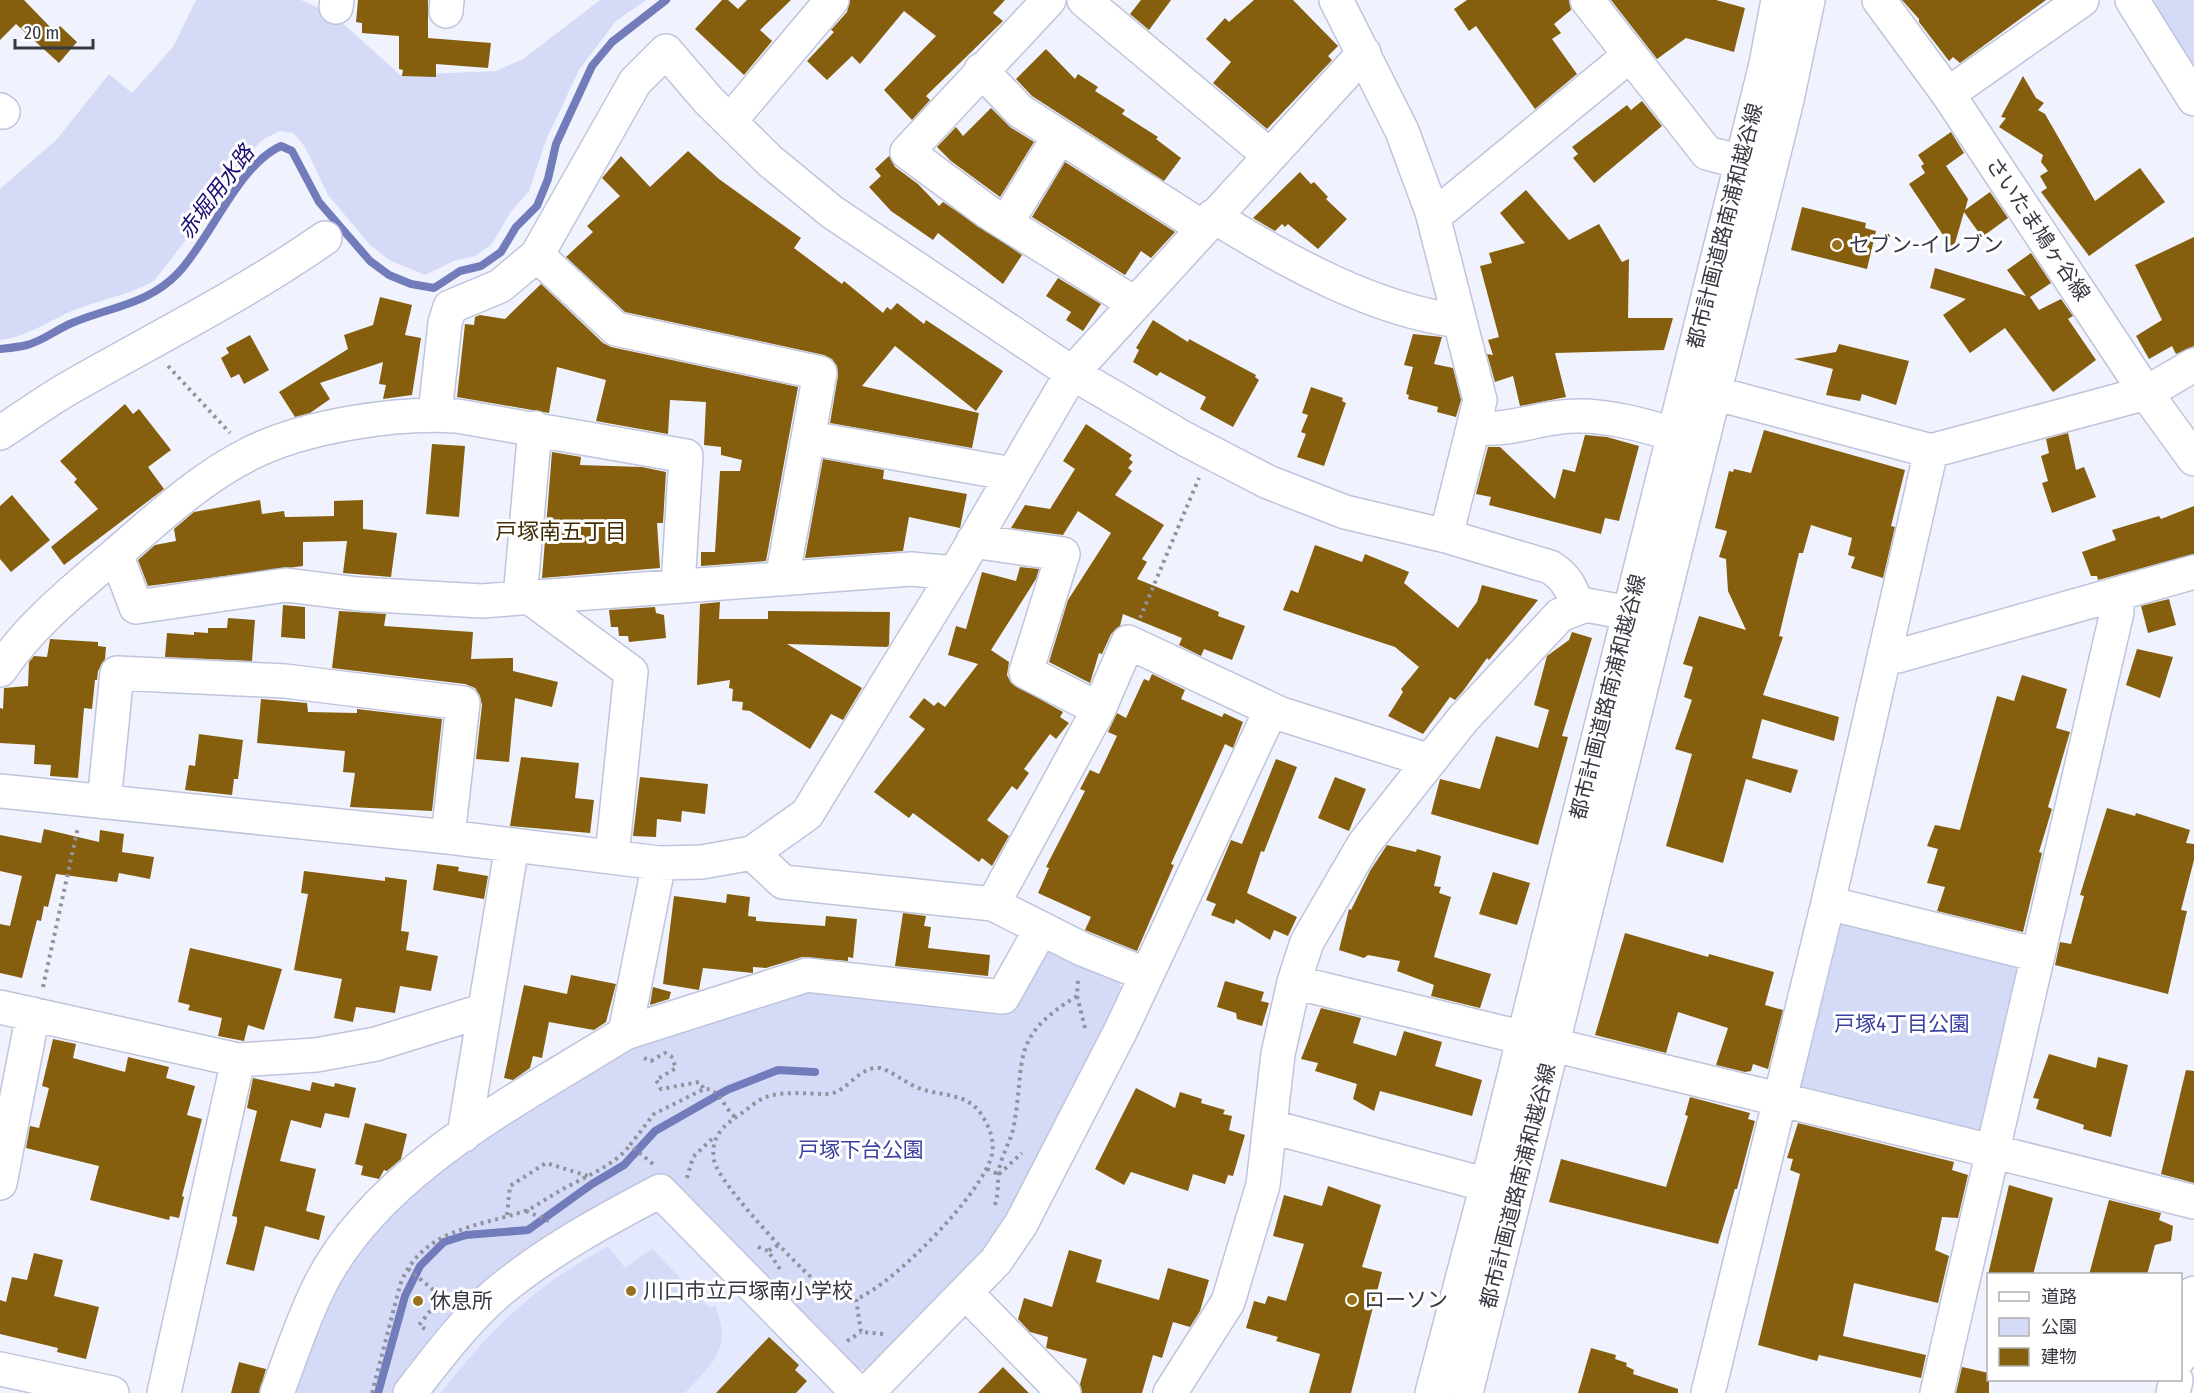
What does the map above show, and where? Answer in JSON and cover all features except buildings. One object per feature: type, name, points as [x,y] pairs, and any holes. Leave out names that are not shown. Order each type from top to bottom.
[{"type":"street","points":[[730,121],[832,0]]},
{"type":"street","points":[[1049,0],[981,70],[907,152],[1006,223],[1134,303]]},
{"type":"street","points":[[1084,0],[1270,156]]},
{"type":"street","points":[[1337,0],[1402,131],[1432,212],[1480,400],[1446,536]]},
{"type":"street","points":[[1587,0],[1707,153],[1741,162]]},
{"type":"street","name":"都市計画道路南浦和越谷線","points":[[1466,1393],[1629,613],[1741,162],[1778,0]]},
{"type":"street","name":"都市計画道路南浦和越谷線","points":[[1432,1393],[1487,1185],[1538,1042],[1714,393],[1786,104],[1808,0]]},
{"type":"street","points":[[1948,94],[2082,0]]},
{"type":"street","points":[[2132,0],[2194,99]]},
{"type":"street","name":"さいたま鳩ヶ谷線","points":[[1885,2],[2146,393],[2194,459]]},
{"type":"street","points":[[435,414],[445,323],[450,307],[500,286],[537,255],[634,82],[666,51],[770,161],[832,212],[1072,373],[1185,439],[1268,482],[1345,512],[1446,536],[1550,567],[1562,575],[1572,588],[1577,607]]},
{"type":"street","points":[[0,791],[92,809],[448,837],[659,863],[702,862],[752,853],[807,814],[974,542],[1072,373],[1207,222],[1364,53]]},
{"type":"street","points":[[1432,212],[1444,208],[1630,55]]},
{"type":"street","points":[[981,70],[1020,111],[1207,222],[1304,269],[1376,298],[1440,319],[1459,321]]},
{"type":"street","points":[[1006,223],[1059,136]]},
{"type":"street","points":[[0,433],[68,388],[218,308],[325,238]]},
{"type":"street","points":[[537,255],[616,329],[820,373],[810,438],[782,579]]},
{"type":"street","points":[[1714,393],[1931,451],[2146,393],[2194,365]]},
{"type":"street","points":[[0,670],[39,621],[167,510],[249,454],[300,434],[348,424],[435,414],[686,456],[678,585]]},
{"type":"street","points":[[1474,427],[1493,430],[1576,416],[1645,426],[1672,434]]},
{"type":"street","points":[[524,597],[535,429]]},
{"type":"street","points":[[810,438],[1012,474]]},
{"type":"street","points":[[1708,1393],[1828,903],[1931,451]]},
{"type":"street","points":[[974,542],[1063,554],[1026,672],[1099,710]]},
{"type":"street","points":[[116,554],[136,607],[286,585],[358,594],[453,600],[678,585],[700,586],[911,569],[955,573]]},
{"type":"street","points":[[1886,653],[1898,656],[2117,596],[2194,572]]},
{"type":"street","points":[[1937,1393],[2117,612],[2117,596]]},
{"type":"street","points":[[524,597],[631,672],[612,856]]},
{"type":"street","points":[[1170,1393],[1228,1302],[1263,1185],[1272,1127],[1278,1054],[1294,982],[1307,942],[1364,844],[1463,719],[1560,615],[1577,607],[1603,607],[1629,613]]},
{"type":"street","points":[[993,904],[1099,710],[1128,642],[1271,710],[1430,761]]},
{"type":"street","points":[[92,809],[117,673],[285,681],[463,703],[448,837]]},
{"type":"street","points":[[867,1393],[996,1261],[1021,1224],[1120,1030],[1271,710]]},
{"type":"street","points":[[464,1135],[512,846]]},
{"type":"street","points":[[752,853],[783,882],[993,904],[1082,949],[1145,974]]},
{"type":"street","points":[[633,1041],[659,863]]},
{"type":"street","points":[[1828,903],[2038,955]]},
{"type":"street","points":[[277,1393],[317,1289],[351,1237],[408,1176],[464,1135],[633,1041],[807,975],[1003,997],[1041,928]]},
{"type":"street","points":[[1294,982],[1779,1101],[1992,1150],[2194,1202]]},
{"type":"street","points":[[0,1007],[38,1003],[238,1060],[316,1055],[376,1044],[485,1010]]},
{"type":"street","points":[[0,1183],[38,1003]]},
{"type":"street","points":[[164,1393],[238,1060]]},
{"type":"street","points":[[1272,1127],[1487,1185]]},
{"type":"street","points":[[410,1393],[448,1343],[496,1294],[544,1258],[594,1226],[660,1191],[858,1393]]},
{"type":"street","points":[[966,1293],[1064,1393]]},
{"type":"street","points":[[2182,1352],[2194,1293]]},
{"type":"street","points":[[0,1369],[112,1393]]},
{"type":"path","points":[[165,362],[249,454]]},
{"type":"path","points":[[1128,642],[1135,632],[1200,474]]},
{"type":"path","points":[[38,1003],[92,809]]},
{"type":"path","points":[[994,1208],[1000,1188],[998,1174],[1014,1124],[1019,1067],[1027,1040],[1058,1007],[1077,996],[1078,976]]},
{"type":"path","points":[[633,1041],[646,1060],[651,1061],[665,1053],[672,1056],[676,1068],[656,1080],[661,1089],[676,1084],[699,1082],[704,1089]]},
{"type":"path","points":[[873,1068],[880,1068],[916,1087],[960,1098],[974,1106],[992,1135],[992,1154],[987,1169],[924,1246],[882,1284],[856,1299],[840,1297],[820,1286],[770,1234],[718,1174],[714,1160],[716,1135],[735,1117],[769,1096],[831,1094],[856,1076],[873,1068]]},
{"type":"path","points":[[372,1393],[400,1285],[408,1269],[423,1251],[447,1233],[525,1211],[589,1177],[631,1147],[654,1114],[704,1089],[716,1091],[735,1117]]},
{"type":"path","points":[[631,1147],[654,1165]]},
{"type":"path","points":[[507,1215],[510,1186],[546,1162],[589,1177]]},
{"type":"path","points":[[987,1169],[998,1174]]},
{"type":"path","points":[[525,1211],[552,1221]]},
{"type":"path","points":[[408,1269],[417,1276]]},
{"type":"path","points":[[856,1299],[861,1332],[889,1334]]},
{"type":"shaded area","name":"川口市立戸塚南小学校","points":[[648,1210],[666,1215],[834,1385],[832,1393],[426,1393],[467,1342],[534,1280]]},
{"type":"green space","points":[[196,0],[301,0],[334,15],[400,75],[496,71],[523,59],[600,0],[646,0],[616,21],[579,70],[546,140],[529,191],[510,213],[492,244],[475,256],[454,261],[425,275],[389,260],[370,245],[328,195],[304,145],[293,133],[279,131],[261,141],[240,164],[210,209],[154,281],[125,294],[74,310],[20,336],[0,340],[0,189],[57,139],[109,74],[132,93],[173,47]]},
{"type":"green space","points":[[2135,0],[2194,0],[2194,89]]},
{"type":"green space","name":"戸塚4丁目公園","points":[[1831,918],[2021,959],[1991,1126],[1969,1136],[1802,1092],[1794,1073]]},
{"type":"green space","name":"戸塚下台公園","points":[[1051,943],[1118,977],[1123,995],[1010,1224],[871,1370],[848,1369],[660,1178],[397,1393],[289,1393],[334,1283],[405,1191],[628,1041],[808,982],[1006,1003]]},
{"type":"green space","name":"川口市立戸塚南小学校","points":[[608,1246],[625,1268],[652,1249],[710,1308],[715,1305],[722,1333],[721,1344],[712,1363],[685,1393],[441,1393],[479,1347],[522,1305],[560,1276]]},
{"type":"waterway","name":"赤堀用水路","points":[[0,349],[33,343],[72,323],[155,292],[178,273],[190,259],[238,185],[266,155],[281,146],[292,151],[319,202],[370,261],[389,275],[411,284],[434,288],[460,271],[481,266],[501,252],[516,227],[537,206],[548,179],[556,144],[592,66],[612,42],[666,0]]},
{"type":"waterway","points":[[378,1393],[405,1296],[420,1266],[444,1242],[466,1235],[528,1230],[592,1184],[624,1165],[655,1131],[727,1090],[778,1070],[815,1072]]},
{"type":"place","name":"セブン-イレブン","points":[[1837,245]]},
{"type":"place","name":"川口市立戸塚南小学校","points":[[631,1291]]},
{"type":"place","name":"ローソン","points":[[1352,1300]]},
{"type":"place","name":"休息所","points":[[418,1301]]},
{"type":"district","name":"戸塚南五丁目","points":[[561,531]]}]
